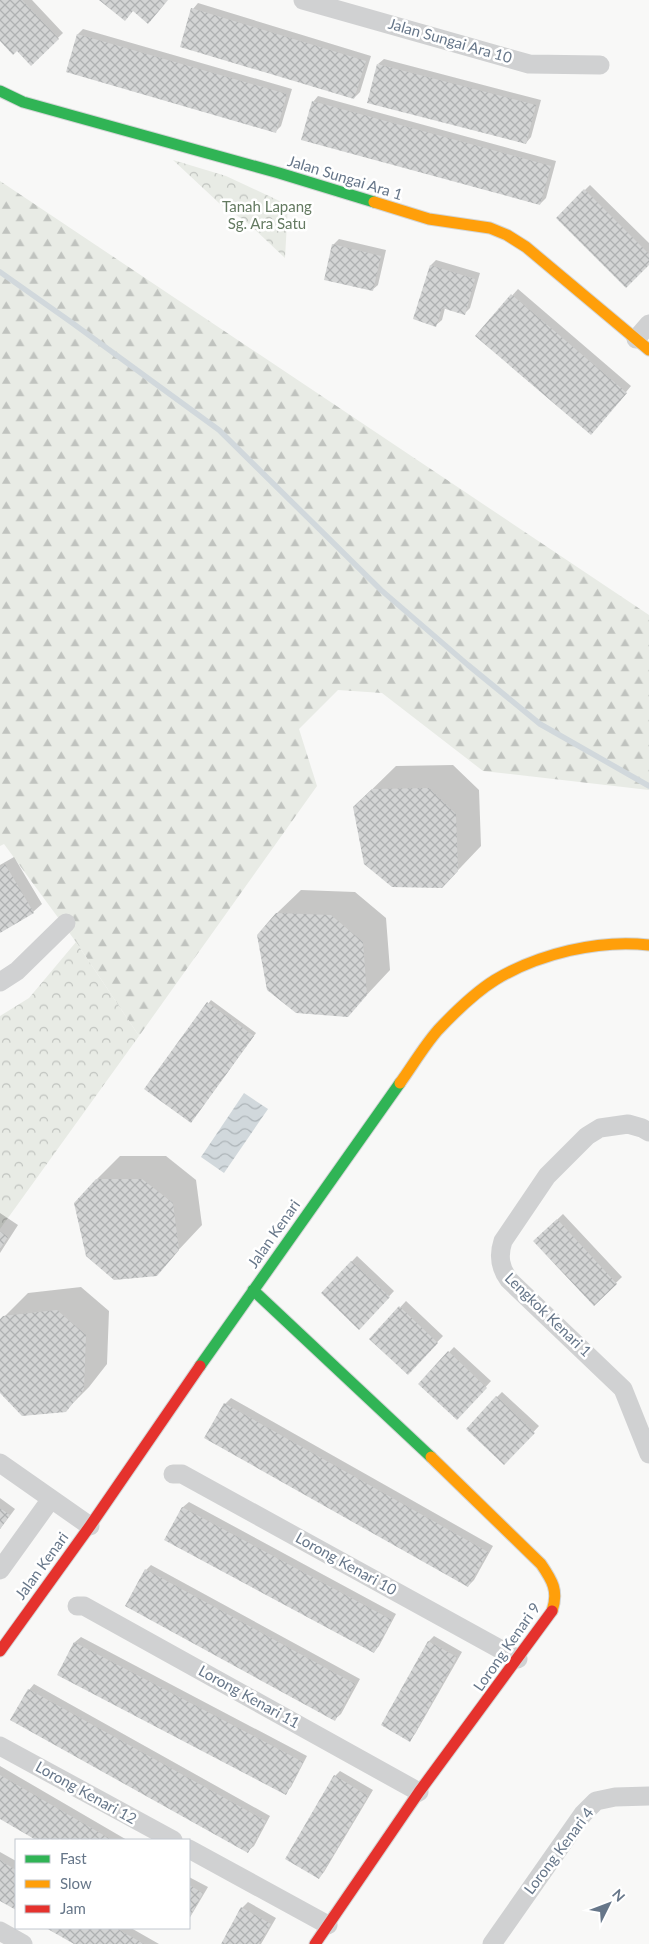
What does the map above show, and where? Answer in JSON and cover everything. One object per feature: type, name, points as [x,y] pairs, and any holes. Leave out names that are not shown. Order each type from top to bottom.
[{"type":"street","name":"Jalan Sungai Ara 10","points":[[303,0],[530,64],[600,65]]},
{"type":"street","name":"Jalan Sungai Ara 1","points":[[0,91],[23,102],[279,173],[429,219],[490,228],[526,247],[643,345]]},
{"type":"street","points":[[643,345],[649,324]]},
{"type":"street","points":[[0,982],[17,971],[66,923]]},
{"type":"street","name":"Jalan Kenari","points":[[0,1651],[90,1526],[252,1290],[437,1031],[463,1005],[495,980],[534,961],[586,946],[641,944],[649,946]]},
{"type":"street","name":"Lengkok Kenari 1","points":[[649,1132],[628,1124],[600,1128],[587,1136],[547,1176],[503,1241],[500,1252],[503,1272],[509,1280],[623,1389],[649,1454]]},
{"type":"street","name":"Lorong Kenari 9","points":[[252,1290],[487,1510],[541,1564],[552,1581],[556,1600],[550,1615],[419,1792],[314,1944]]},
{"type":"street","points":[[0,1463],[90,1526]]},
{"type":"street","name":"Lorong Kenari 10","points":[[173,1474],[182,1474],[518,1659]]},
{"type":"street","points":[[0,1570],[51,1499]]},
{"type":"street","name":"Lorong Kenari 11","points":[[77,1606],[84,1606],[92,1610],[419,1792]]},
{"type":"street","name":"Lorong Kenari 12","points":[[0,1746],[170,1839]]},
{"type":"street","name":"Lorong Kenari 4","points":[[492,1944],[583,1814],[596,1801],[615,1797],[649,1796]]},
{"type":"street","points":[[190,1850],[328,1925]]},
{"type":"street","points":[[0,1931],[23,1944]]},
{"type":"green space","name":"Tanah Lapang Sg. Ara Satu","points":[[173,160],[226,176],[288,205],[285,258],[249,224],[219,203]]},
{"type":"green space","points":[[0,181],[649,615],[649,790],[483,771],[382,693],[338,690],[299,729],[317,786],[139,1036],[76,942],[4,844],[0,846]]},
{"type":"green space","points":[[76,942],[139,1036],[0,1229],[0,1016],[29,998]]},
{"type":"water","points":[[244,1093],[268,1109],[224,1173],[201,1157]]},
{"type":"building","points":[[0,0],[22,0],[59,39],[31,66],[17,51],[13,55],[0,41]]},
{"type":"building","points":[[99,0],[168,0],[148,24],[133,11],[125,21]]},
{"type":"building","points":[[191,8],[366,61],[354,99],[180,47]]},
{"type":"building","points":[[77,34],[287,94],[276,133],[66,72]]},
{"type":"building","points":[[377,64],[536,105],[526,144],[367,103]]},
{"type":"building","points":[[312,101],[551,166],[540,205],[301,140]]},
{"type":"building","points":[[584,189],[649,254],[649,265],[626,288],[556,218]]},
{"type":"building","points":[[332,244],[381,256],[373,291],[324,280]]},
{"type":"building","points":[[430,265],[475,279],[465,315],[442,308],[436,327],[413,319]]},
{"type":"building","points":[[511,294],[627,393],[591,435],[475,336]]},
{"type":"building","points":[[429,788],[456,814],[458,871],[442,888],[392,887],[364,864],[353,807],[372,789]]},
{"type":"building","points":[[5,864],[34,913],[0,933],[0,868]]},
{"type":"building","points":[[276,913],[331,915],[363,942],[367,995],[348,1017],[296,1013],[267,990],[257,935]]},
{"type":"building","points":[[207,1002],[254,1036],[191,1123],[144,1089]]},
{"type":"building","points":[[96,1179],[142,1179],[173,1203],[179,1250],[157,1276],[114,1280],[86,1256],[74,1203]]},
{"type":"building","points":[[557,1219],[617,1284],[594,1306],[533,1241]]},
{"type":"building","points":[[0,1231],[8,1237],[0,1249]]},
{"type":"building","points":[[351,1261],[390,1297],[359,1330],[321,1293]]},
{"type":"building","points":[[399,1306],[438,1343],[408,1375],[369,1339]]},
{"type":"building","points":[[57,1310],[86,1335],[84,1389],[66,1412],[22,1416],[0,1393],[0,1319],[3,1316]]},
{"type":"building","points":[[448,1351],[487,1388],[457,1420],[418,1384]]},
{"type":"building","points":[[496,1396],[535,1433],[504,1465],[466,1429]]},
{"type":"building","points":[[224,1403],[488,1552],[468,1587],[204,1438]]},
{"type":"building","points":[[182,1507],[392,1620],[374,1653],[164,1540]]},
{"type":"building","points":[[0,1508],[10,1515],[0,1529]]},
{"type":"building","points":[[145,1569],[355,1684],[335,1721],[125,1606]]},
{"type":"building","points":[[428,1641],[457,1657],[410,1742],[381,1725]]},
{"type":"building","points":[[74,1642],[303,1762],[286,1795],[57,1675]]},
{"type":"building","points":[[28,1689],[266,1821],[248,1853],[10,1720]]},
{"type":"building","points":[[0,1775],[110,1839],[34,1839],[0,1819]]},
{"type":"building","points":[[334,1775],[368,1796],[319,1879],[285,1859]]},
{"type":"building","points":[[0,1860],[15,1869],[15,1909],[0,1901]]},
{"type":"building","points":[[190,1886],[203,1893],[190,1916]]},
{"type":"building","points":[[241,1907],[271,1924],[259,1944],[221,1944]]},
{"type":"building","points":[[48,1929],[118,1929],[144,1944],[74,1944]]},
{"type":"waterway","points":[[0,272],[219,430],[381,590],[540,724],[649,786]]},
{"type":"traffic: fast","points":[[0,91],[23,102],[279,173],[374,202]]},
{"type":"traffic: fast","points":[[200,1366],[400,1083]]},
{"type":"traffic: fast","points":[[253,1290],[431,1457]]},
{"type":"traffic: slow","points":[[374,202],[429,219],[490,228],[507,235],[526,247],[649,350]]},
{"type":"traffic: slow","points":[[400,1083],[438,1030],[472,997],[495,980],[530,963],[569,951],[610,944],[649,945]]},
{"type":"traffic: slow","points":[[431,1457],[541,1564],[553,1586],[555,1597],[552,1611]]},
{"type":"traffic: jam","points":[[0,1651],[90,1526],[200,1366]]},
{"type":"traffic: jam","points":[[315,1944],[419,1792],[552,1611]]}]
